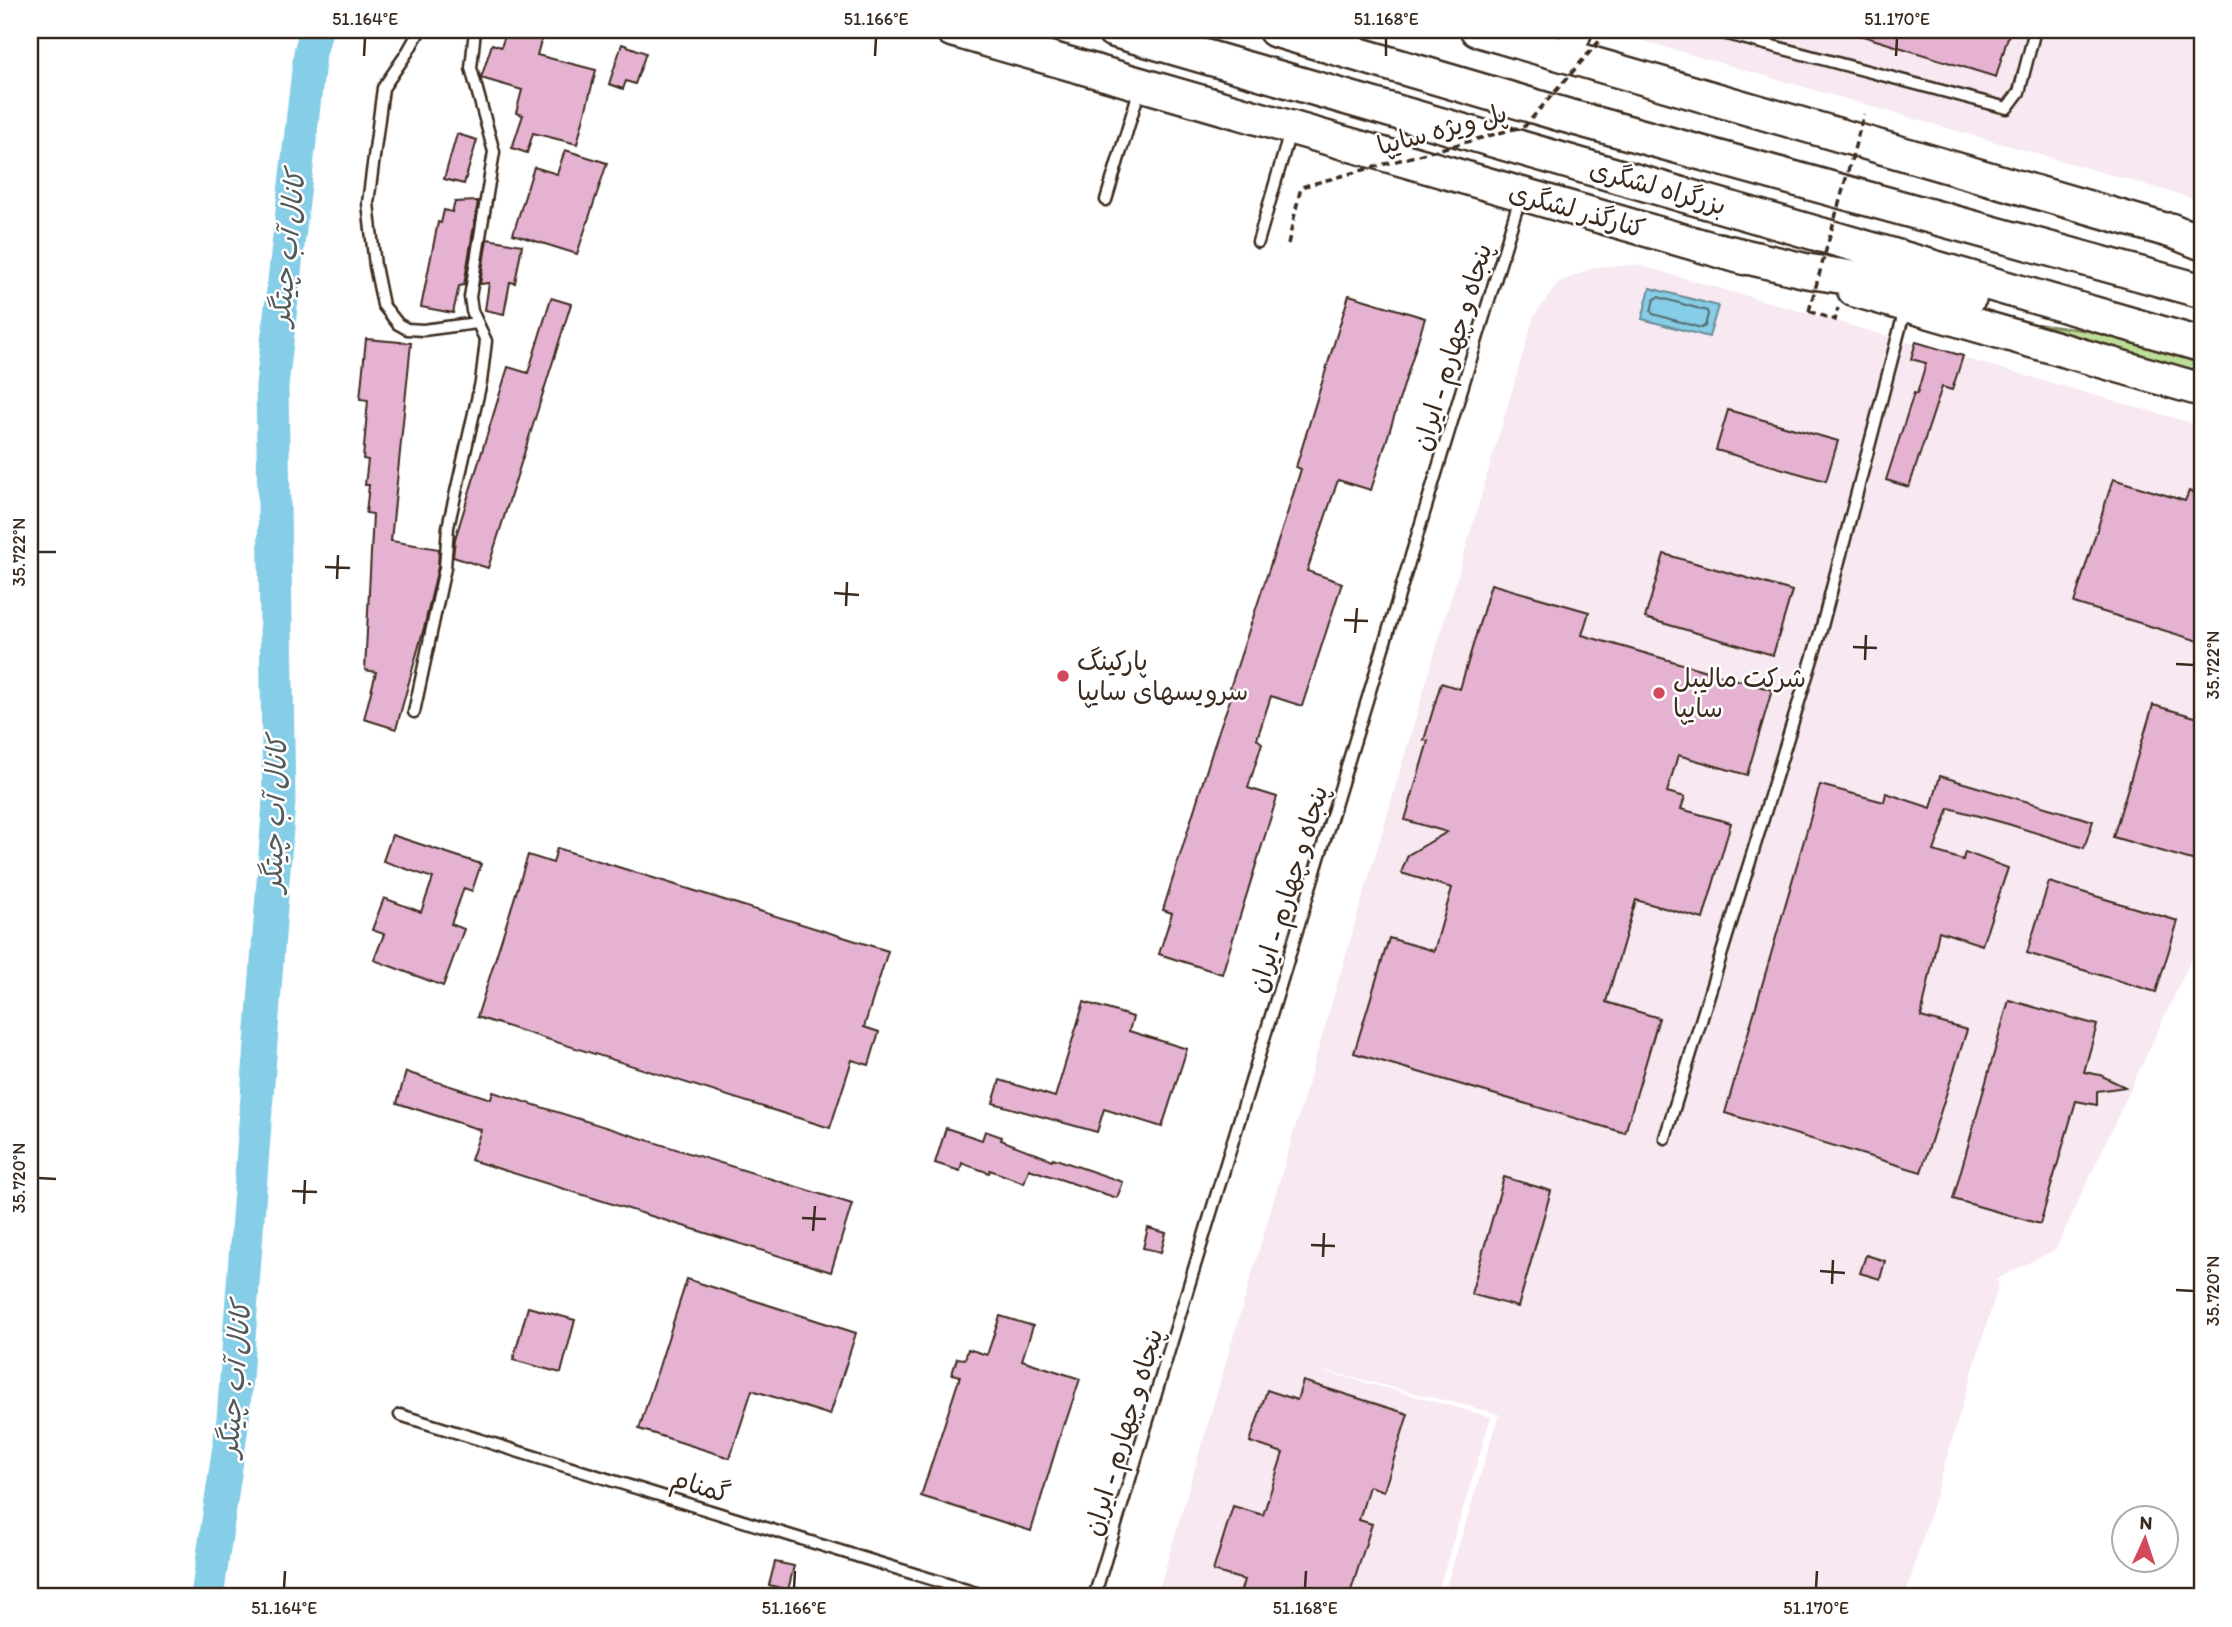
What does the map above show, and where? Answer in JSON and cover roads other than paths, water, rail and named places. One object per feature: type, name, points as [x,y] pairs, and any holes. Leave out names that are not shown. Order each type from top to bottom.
[{"type":"highway","name":"بزرگراه لشگری","points":[[1113,30],[2202,345]]},
{"type":"highway","name":"بزرگراه لشگری","points":[[1275,30],[1564,116],[2202,291]]},
{"type":"highway","points":[[2169,230],[2202,241]]},
{"type":"highway","points":[[1717,250],[1807,271],[2084,311]]},
{"type":"main road","name":"کنارگذر لشگری","points":[[951,30],[2202,390]]},
{"type":"main road","points":[[1485,31],[1572,43],[2169,230]]},
{"type":"lane","points":[[420,30],[383,88],[368,203],[375,266],[383,305],[398,324],[407,329],[423,330],[477,323]]},
{"type":"lane","points":[[414,712],[445,568],[449,527],[481,382],[486,341],[472,311],[470,297],[494,152],[471,68],[475,30]]},
{"type":"lane","points":[[1712,30],[2007,108],[2019,92],[2035,30]]},
{"type":"lane","points":[[1105,200],[1141,84]]},
{"type":"lane","points":[[1258,243],[1292,128]]},
{"type":"lane","name":"پنجاه و چهارم - ایران","points":[[1094,1597],[1521,194]]},
{"type":"lane","points":[[1665,1138],[1821,630],[1906,305]]},
{"type":"lane","name":"گمنام","points":[[400,1415],[989,1597]]},
{"type":"water","points":[[1650,288],[1718,306],[1709,337],[1642,319]]},
{"type":"waterway","name":"کانال آب چیتگر","points":[[207,1597],[233,1419],[279,801],[272,386],[310,53],[316,30]]},
{"type":"place","name":"پارکینگ سرویسهای سایپا","points":[[1063,676]]},
{"type":"place","name":"شرکت مالیبل سایپا","points":[[1659,693]]}]
